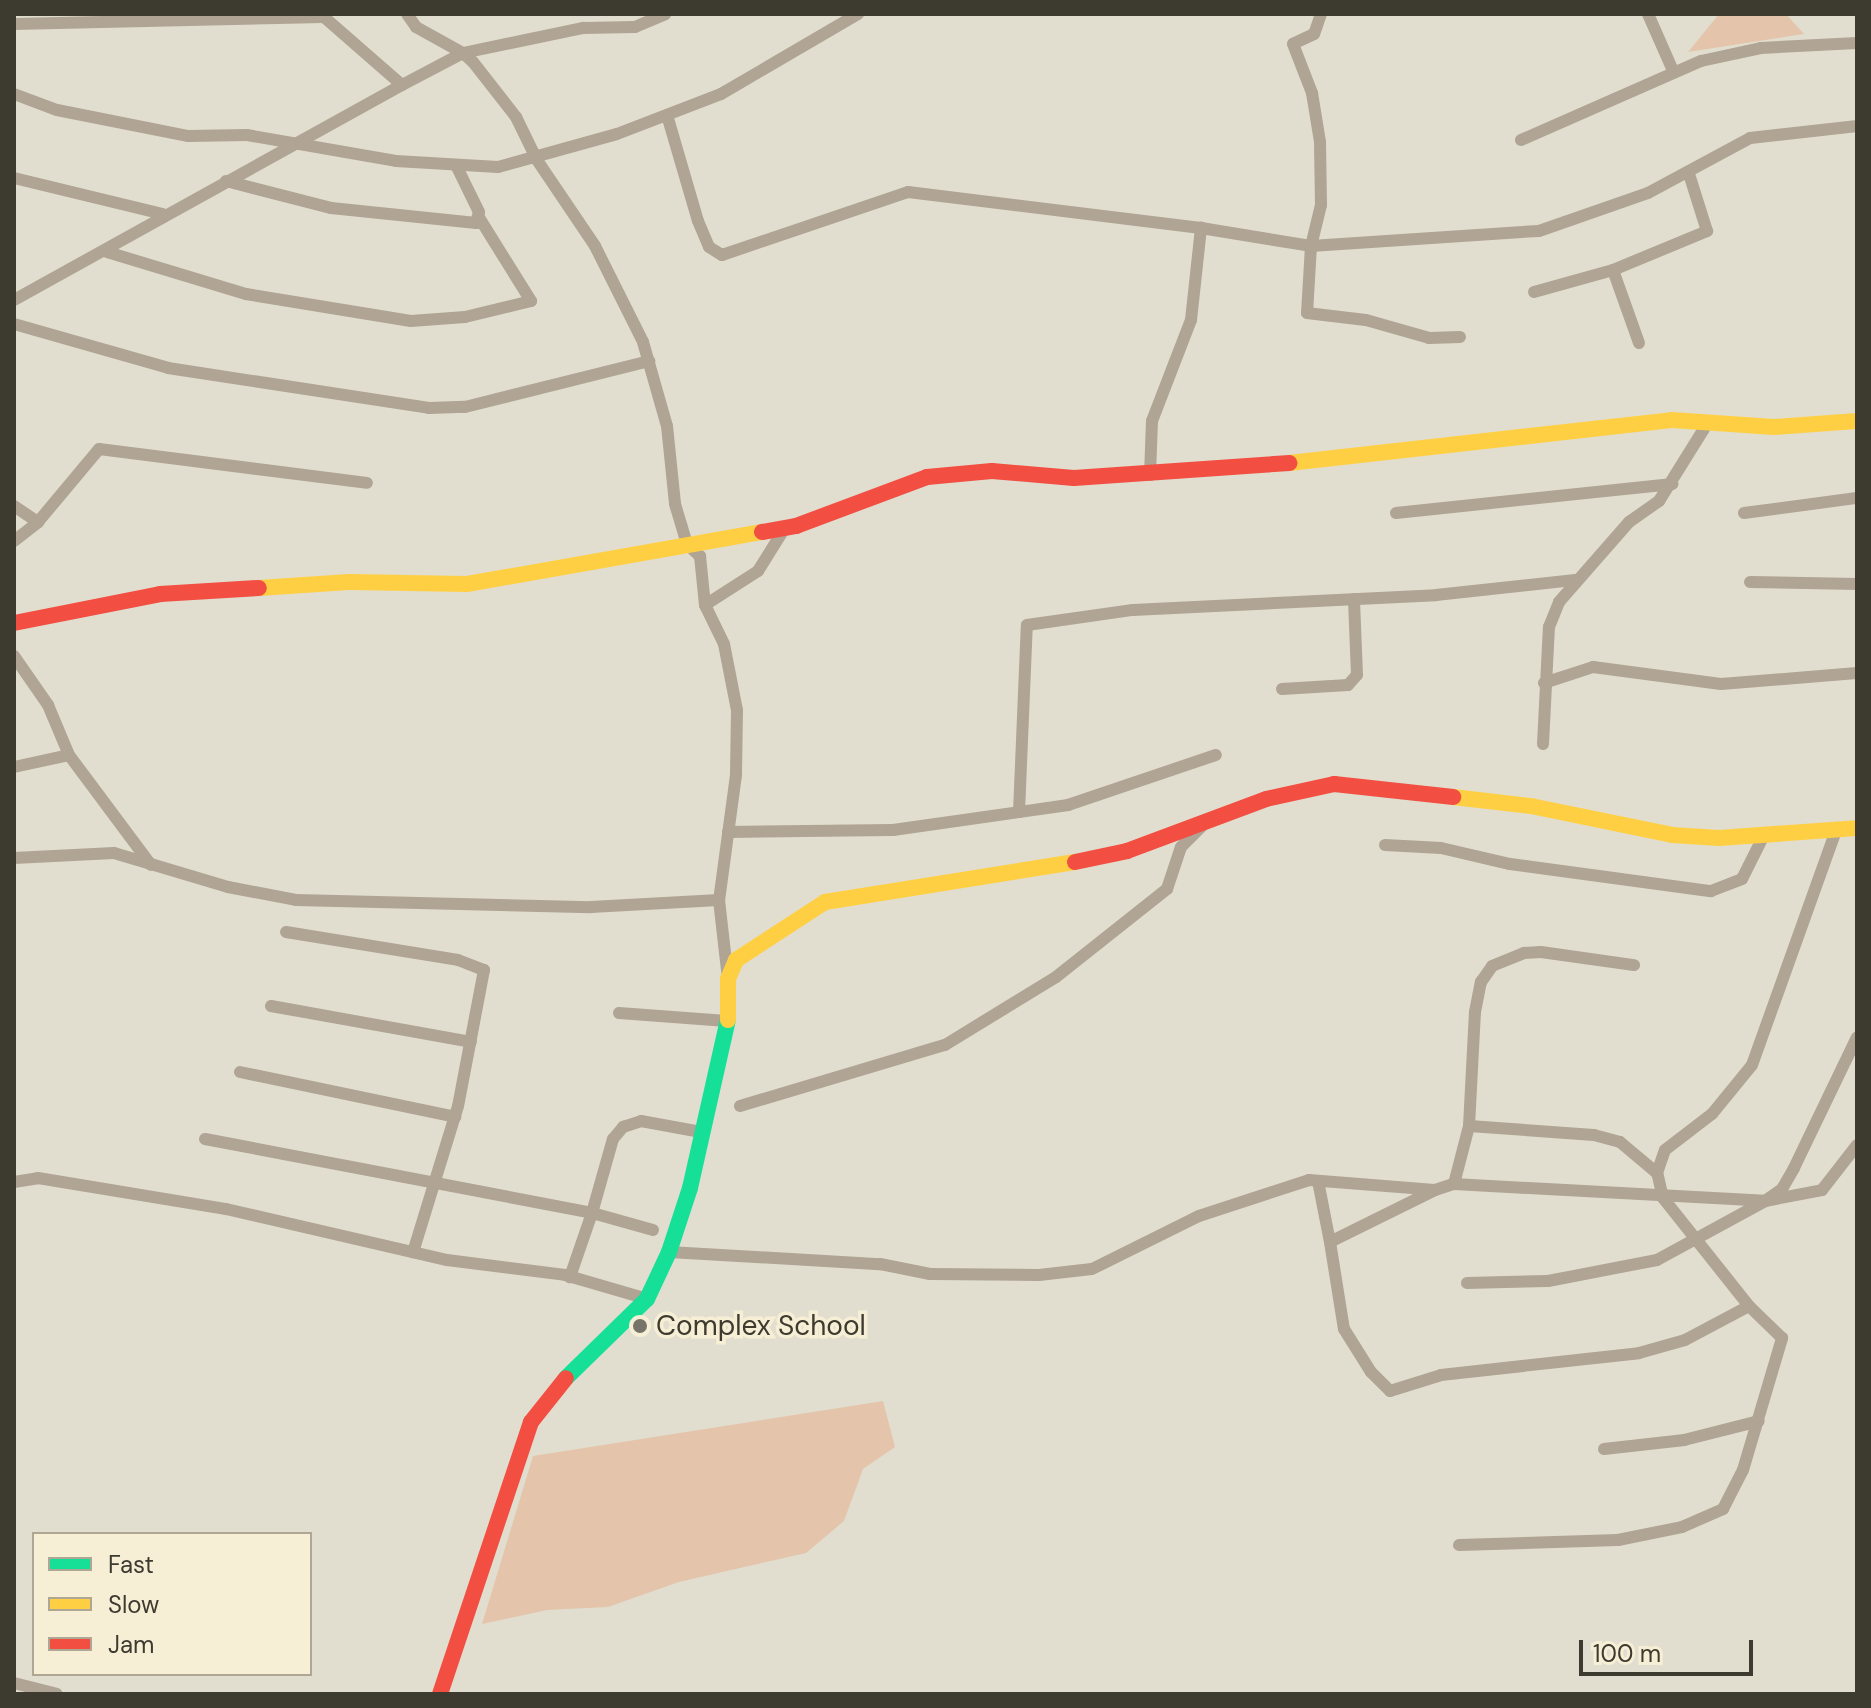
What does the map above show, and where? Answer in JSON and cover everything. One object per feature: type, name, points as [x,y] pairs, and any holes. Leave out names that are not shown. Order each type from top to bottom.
[{"type":"main road","points":[[14,623],[69,608],[160,594],[349,582],[467,584],[786,526],[927,477],[992,471],[1074,478],[1150,475],[1631,423],[1774,427],[1857,421]]},
{"type":"main road","points":[[440,1694],[531,1422],[563,1381],[647,1299],[669,1252],[727,1021],[728,979],[736,960],[825,902],[937,880],[1017,874],[1127,851],[1301,789],[1334,784],[1531,806],[1672,835],[1764,835],[1857,828]]},
{"type":"street","points":[[407,14],[416,27],[463,53],[516,117],[537,160],[595,246],[649,361],[667,426],[675,504],[687,544],[700,556],[705,605],[724,644],[737,710],[728,832],[719,900],[728,979]]},
{"type":"street","points":[[14,300],[107,252],[163,214],[463,53],[583,28],[635,27],[665,14]]},
{"type":"street","points":[[14,94],[57,110],[161,131],[247,135],[295,145],[456,165],[498,167],[537,160],[721,94],[858,14]]},
{"type":"street","points":[[1321,14],[1314,34],[1293,44],[1312,93],[1320,142],[1321,205],[1311,246],[1307,313],[1366,320],[1429,338],[1460,337]]},
{"type":"street","points":[[1648,14],[1674,73]]},
{"type":"street","points":[[14,24],[324,17],[346,31],[402,85]]},
{"type":"street","points":[[1521,140],[1674,73],[1746,50],[1857,43]]},
{"type":"street","points":[[667,115],[698,221],[709,247],[722,255],[908,192],[1201,228],[1311,246],[1539,231],[1689,174],[1750,138],[1857,126]]},
{"type":"street","points":[[107,252],[246,294],[411,321],[465,317],[531,301],[480,219],[456,165]]},
{"type":"street","points":[[1534,292],[1613,270],[1707,231],[1689,174]]},
{"type":"street","points":[[14,178],[163,214]]},
{"type":"street","points":[[226,181],[331,208],[459,225],[480,219]]},
{"type":"street","points":[[1150,475],[1152,421],[1191,320],[1201,228]]},
{"type":"street","points":[[1613,270],[1639,343]]},
{"type":"street","points":[[14,324],[168,368],[429,408],[465,407],[649,361]]},
{"type":"street","points":[[1543,744],[1549,627],[1575,580],[1672,484],[1707,424]]},
{"type":"street","points":[[14,541],[38,522],[99,449],[367,483]]},
{"type":"street","points":[[1396,513],[1672,484]]},
{"type":"street","points":[[1744,513],[1857,498]]},
{"type":"street","points":[[14,506],[38,522]]},
{"type":"street","points":[[705,605],[758,571],[786,526]]},
{"type":"street","points":[[1019,812],[1027,625],[1133,610],[1354,599],[1575,580]]},
{"type":"street","points":[[1750,582],[1857,584]]},
{"type":"street","points":[[1282,689],[1348,685],[1357,675],[1354,599]]},
{"type":"street","points":[[14,656],[48,705],[69,755],[151,865]]},
{"type":"street","points":[[1544,683],[1593,667],[1721,684],[1857,673]]},
{"type":"street","points":[[14,767],[69,755]]},
{"type":"street","points":[[728,832],[893,830],[1068,805],[1216,755]]},
{"type":"street","points":[[740,1106],[945,1045],[1056,977],[1167,889],[1181,847],[1208,821]]},
{"type":"street","points":[[1459,1545],[1618,1540],[1693,1522],[1723,1509],[1759,1421],[1782,1338],[1749,1306],[1663,1198],[1657,1173],[1665,1150],[1712,1114],[1752,1065],[1836,830]]},
{"type":"street","points":[[1385,845],[1441,848],[1510,864],[1711,891],[1742,879],[1764,835]]},
{"type":"street","points":[[14,858],[114,853],[296,900],[591,907],[719,900]]},
{"type":"street","points":[[286,932],[480,965],[484,981],[455,1117],[437,1183],[413,1252]]},
{"type":"street","points":[[1454,1184],[1469,1126],[1475,1012],[1481,982],[1492,966],[1524,953],[1541,952],[1634,965]]},
{"type":"street","points":[[271,1006],[471,1042]]},
{"type":"street","points":[[619,1013],[727,1021]]},
{"type":"street","points":[[1467,1283],[1548,1281],[1657,1260],[1765,1201],[1782,1189],[1794,1168],[1857,1037]]},
{"type":"street","points":[[240,1072],[455,1117]]},
{"type":"street","points":[[570,1277],[613,1139],[623,1127],[641,1121],[701,1132]]},
{"type":"street","points":[[1469,1126],[1594,1135],[1620,1142],[1657,1173]]},
{"type":"street","points":[[205,1139],[592,1213],[653,1230]]},
{"type":"street","points":[[1330,1242],[1435,1190],[1454,1184],[1663,1198],[1765,1201],[1822,1190],[1857,1145]]},
{"type":"street","points":[[14,1182],[38,1178],[226,1209],[413,1252],[570,1277],[647,1299]]},
{"type":"street","points":[[669,1252],[880,1264],[930,1274],[1052,1273],[1092,1269],[1199,1216],[1284,1185],[1318,1181],[1435,1190]]},
{"type":"street","points":[[1318,1181],[1344,1329],[1371,1372],[1390,1391],[1441,1375],[1639,1353],[1685,1340],[1749,1306]]},
{"type":"street","points":[[1604,1449],[1684,1440],[1759,1421]]},
{"type":"street","points":[[14,1683],[57,1694]]},
{"type":"shaded area","points":[[1719,14],[1786,14],[1804,34],[1688,52]]},
{"type":"shaded area","points":[[883,1401],[895,1447],[863,1469],[844,1521],[806,1553],[679,1582],[608,1607],[547,1610],[482,1624],[533,1456]]},
{"type":"traffic: fast","points":[[566,1378],[647,1299],[669,1252],[690,1188],[728,1020]]},
{"type":"traffic: slow","points":[[1289,463],[1672,420],[1774,427],[1857,421]]},
{"type":"traffic: slow","points":[[259,588],[349,582],[467,584],[762,532]]},
{"type":"traffic: slow","points":[[1453,797],[1531,806],[1672,835],[1719,838],[1857,828]]},
{"type":"traffic: slow","points":[[728,1020],[728,979],[736,960],[825,902],[1075,862]]},
{"type":"traffic: jam","points":[[762,532],[796,526],[927,477],[992,471],[1074,478],[1289,463]]},
{"type":"traffic: jam","points":[[14,623],[160,594],[259,588]]},
{"type":"traffic: jam","points":[[1075,862],[1127,851],[1266,799],[1334,784],[1453,797]]},
{"type":"traffic: jam","points":[[440,1694],[531,1422],[566,1378]]},
{"type":"place","name":"Complex School","points":[[640,1326]]}]
